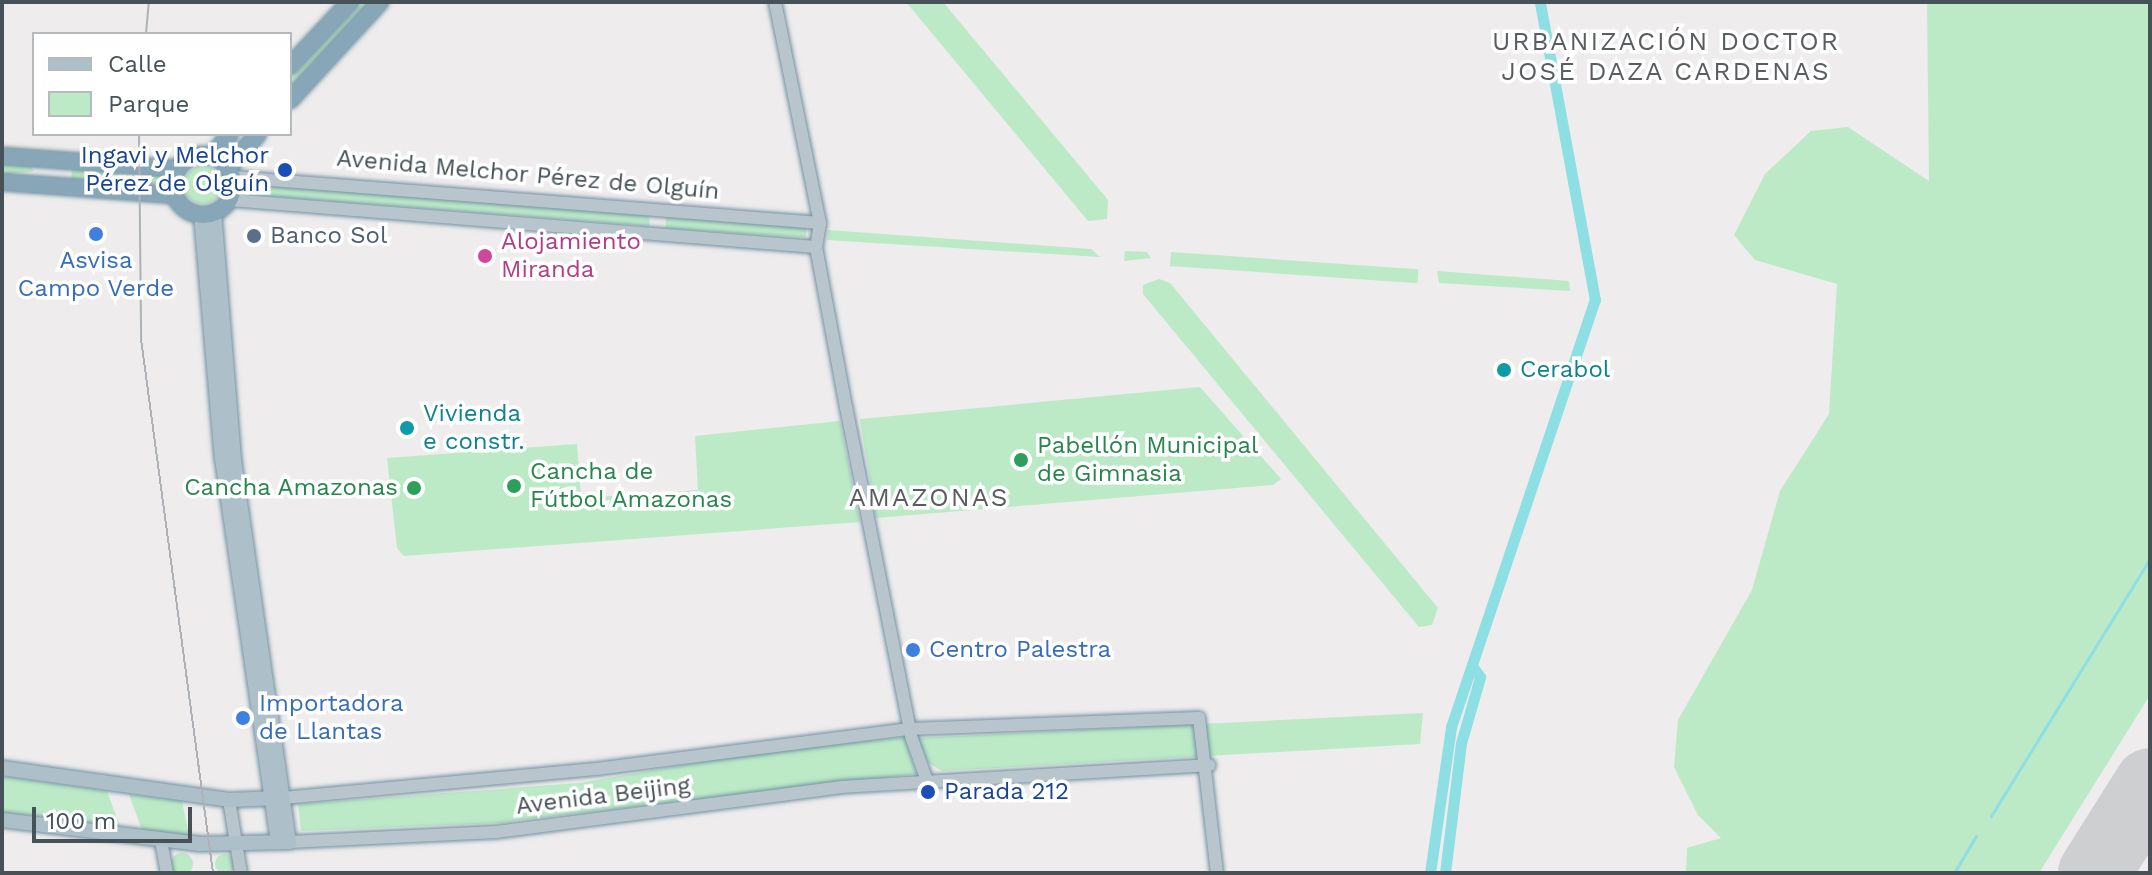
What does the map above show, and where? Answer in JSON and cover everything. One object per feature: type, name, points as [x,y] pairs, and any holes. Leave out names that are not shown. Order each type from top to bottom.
[{"type":"highway","points":[[292,64],[350,2]]},
{"type":"highway","points":[[292,98],[380,2]]},
{"type":"highway","points":[[212,156],[228,136]]},
{"type":"highway","points":[[2,182],[175,195],[208,214],[230,200],[230,173],[257,136]]},
{"type":"highway","points":[[2,156],[178,169]]},
{"type":"highway","points":[[175,195],[178,169],[193,156],[212,156],[230,173]]},
{"type":"main road","points":[[208,214],[233,447],[284,842]]},
{"type":"main road","name":"Avenida Beijing","points":[[2,768],[229,800],[277,798]]},
{"type":"main road","name":"Avenida Beijing","points":[[2,820],[161,840],[284,842]]},
{"type":"street","points":[[775,2],[820,223],[816,247],[910,729],[927,781]]},
{"type":"street","name":"Avenida Melchor Pérez de Olguín","points":[[230,173],[820,223]]},
{"type":"street","name":"Avenida Melchor Pérez de Olguín","points":[[230,200],[816,247]]},
{"type":"street","name":"Avenida Beijing","points":[[277,798],[604,768],[910,729],[1199,718],[1209,765],[927,781],[496,832],[284,842]]},
{"type":"street","points":[[1209,765],[1217,873]]},
{"type":"street","points":[[229,800],[241,873]]},
{"type":"street","points":[[161,840],[167,873]]},
{"type":"green space","points":[[362,2],[370,2],[292,85],[292,77]]},
{"type":"green space","points":[[906,2],[943,2],[1108,200],[1107,219],[1088,221]]},
{"type":"green space","points":[[1927,2],[2150,2],[2150,695],[2039,873],[1686,873],[1687,848],[1721,838],[1698,815],[1674,767],[1678,720],[1752,590],[1780,491],[1829,414],[1837,284],[1755,260],[1734,235],[1765,174],[1811,131],[1848,127],[1929,181]]},
{"type":"green space","points":[[2,162],[30,164],[34,171],[2,175]]},
{"type":"green space","points":[[203,166],[217,171],[222,185],[217,199],[203,204],[189,199],[184,185],[189,171]]},
{"type":"green space","points":[[72,168],[119,172],[118,183],[71,179]]},
{"type":"green space","points":[[140,174],[163,175],[166,184],[140,185]]},
{"type":"green space","points":[[247,181],[649,215],[650,226],[242,194]]},
{"type":"green space","points":[[666,217],[807,227],[806,238],[665,228]]},
{"type":"green space","points":[[828,230],[1091,249],[1100,257],[827,240]]},
{"type":"green space","points":[[1125,251],[1147,252],[1151,258],[1124,261]]},
{"type":"green space","points":[[1171,252],[1418,269],[1417,283],[1170,266]]},
{"type":"green space","points":[[1437,271],[1569,281],[1570,291],[1439,283]]},
{"type":"green space","points":[[1159,279],[1170,283],[1438,608],[1432,625],[1419,627],[1143,294],[1143,285]]},
{"type":"green space","points":[[1200,387],[1281,479],[1273,485],[876,518],[860,419]]},
{"type":"green space","points":[[840,421],[860,522],[404,556],[397,548],[387,458],[577,444],[581,498],[698,490],[695,436]]},
{"type":"green space","points":[[1423,713],[1420,744],[942,771],[928,763],[917,738]]},
{"type":"green space","points":[[905,737],[916,774],[497,823],[301,831],[298,804],[579,783],[752,753]]},
{"type":"green space","points":[[2,776],[107,791],[120,827],[2,812]]},
{"type":"green space","points":[[129,794],[182,801],[189,836],[142,830]]},
{"type":"green space","points":[[182,853],[190,856],[193,864],[190,872],[182,875],[174,872],[171,864],[174,856]]},
{"type":"green space","points":[[225,854],[232,857],[235,864],[232,871],[225,874],[218,871],[215,864],[218,857]]},
{"type":"waterway","points":[[1430,873],[1451,727],[1595,300],[1540,2]]},
{"type":"waterway","points":[[1991,816],[2150,559]]},
{"type":"waterway","points":[[1445,873],[1461,743],[1480,677],[1472,666]]},
{"type":"waterway","points":[[1954,873],[1976,836]]},
{"type":"runway","points":[[2094,873],[2150,784]]},
{"type":"tram line","points":[[146,32],[149,2]]},
{"type":"tram line","points":[[139,136],[141,339],[213,873]]},
{"type":"place","name":"Ingavi y Melchor Pérez de Olguín","points":[[285,170]]},
{"type":"place","name":"Asvisa Campo Verde","points":[[96,234]]},
{"type":"place","name":"Banco Sol","points":[[254,236]]},
{"type":"place","name":"Alojamiento Miranda","points":[[485,256]]},
{"type":"place","name":"Cerabol","points":[[1504,370]]},
{"type":"place","name":"Vivienda e constr.","points":[[407,428]]},
{"type":"place","name":"Pabellón Municipal de Gimnasia","points":[[1021,460]]},
{"type":"place","name":"Cancha de Fútbol Amazonas","points":[[514,486]]},
{"type":"place","name":"Cancha Amazonas","points":[[414,488]]},
{"type":"place","name":"Centro Palestra","points":[[913,650]]},
{"type":"place","name":"Importadora de Llantas","points":[[243,718]]},
{"type":"place","name":"Parada 212","points":[[928,792]]},
{"type":"district","name":"URBANIZACIÓN DOCTOR JOSÉ DAZA CARDENAS","points":[[1666,57]]},
{"type":"district","name":"AMAZONAS","points":[[929,498]]}]
